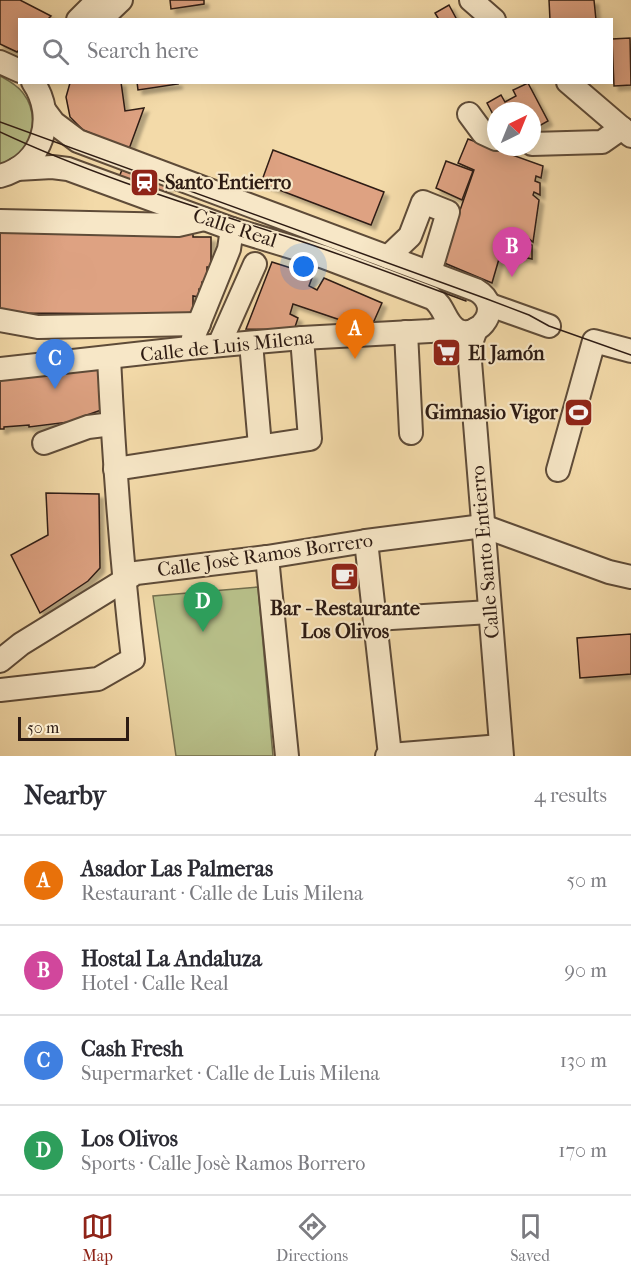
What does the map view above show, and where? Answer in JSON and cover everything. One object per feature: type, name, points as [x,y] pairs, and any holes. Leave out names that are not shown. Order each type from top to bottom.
[{"type":"street","points":[[80,18],[98,0]]},
{"type":"street","points":[[102,18],[121,0]]},
{"type":"street","points":[[471,0],[492,18]]},
{"type":"street","points":[[541,144],[602,142],[626,132],[570,84]]},
{"type":"street","points":[[9,172],[32,157],[40,143],[45,129],[41,94]]},
{"type":"street","name":"Calle Real","points":[[41,94],[54,123],[78,141],[476,290],[485,295],[490,305],[549,326]]},
{"type":"street","points":[[469,114],[483,133],[487,135]]},
{"type":"street","name":"Calle Real","points":[[9,172],[52,167],[68,169],[232,229],[324,257],[440,303],[456,331]]},
{"type":"street","points":[[388,257],[410,236],[423,202],[448,212],[430,272]]},
{"type":"street","points":[[0,221],[178,225],[204,219]]},
{"type":"street","points":[[189,348],[229,249],[232,229]]},
{"type":"street","points":[[219,345],[255,264]]},
{"type":"street","points":[[456,331],[487,318],[490,305]]},
{"type":"street","points":[[0,320],[38,327],[199,324]]},
{"type":"street","name":"Calle de Luis Milena","points":[[0,369],[302,338],[456,331]]},
{"type":"street","name":"Calle Santo Entierro","points":[[456,331],[483,526],[502,751]]},
{"type":"street","points":[[406,332],[411,433]]},
{"type":"street","points":[[115,469],[310,439],[302,338]]},
{"type":"street","points":[[558,470],[594,341],[631,351]]},
{"type":"street","points":[[250,343],[260,446]]},
{"type":"street","points":[[0,690],[98,679],[133,659],[123,581],[109,358]]},
{"type":"street","points":[[44,443],[88,427],[112,424]]},
{"type":"street","points":[[483,526],[609,572],[631,577]]},
{"type":"street","name":"Calle Josè Ramos Borrero","points":[[0,661],[11,641],[136,573],[483,526]]},
{"type":"street","points":[[366,541],[388,755],[502,751]]},
{"type":"street","points":[[267,557],[287,756]]},
{"type":"street","points":[[609,572],[631,592]]},
{"type":"street","points":[[375,619],[490,612]]},
{"type":"green space","points":[[0,76],[15,85],[27,99],[32,114],[33,130],[24,151],[0,167]]},
{"type":"green space","points":[[258,587],[273,756],[176,756],[153,596]]},
{"type":"building","points":[[0,0],[20,0],[51,16],[49,18],[18,18],[17,52],[0,44]]},
{"type":"building","points":[[170,0],[204,0],[204,4],[171,9]]},
{"type":"building","points":[[549,0],[594,0],[596,18],[550,18]]},
{"type":"building","points":[[449,5],[456,18],[438,18],[435,13]]},
{"type":"building","points":[[630,38],[631,85],[614,86],[613,39]]},
{"type":"building","points":[[70,84],[121,84],[125,111],[144,108],[129,149],[83,130],[70,117],[66,97]]},
{"type":"building","points":[[137,84],[178,84],[138,90]]},
{"type":"building","points":[[529,84],[538,102],[505,102],[516,96],[513,90]]},
{"type":"building","points":[[501,95],[505,102],[489,102]]},
{"type":"building","points":[[541,108],[548,121],[541,125]]},
{"type":"building","points":[[468,139],[487,146],[487,156],[515,156],[543,166],[541,178],[536,176],[535,181],[540,183],[540,195],[534,192],[533,195],[539,200],[533,242],[528,238],[527,244],[532,245],[532,259],[501,252],[492,283],[442,262],[474,170],[458,163]]},
{"type":"building","points":[[273,150],[384,192],[371,225],[261,183]]},
{"type":"building","points":[[446,161],[473,171],[462,200],[436,188]]},
{"type":"building","points":[[122,170],[168,187],[165,194],[119,177]]},
{"type":"building","points":[[0,232],[193,233],[193,237],[211,237],[211,267],[207,267],[206,282],[202,282],[199,297],[193,296],[193,314],[0,313]]},
{"type":"building","points":[[272,262],[313,275],[309,286],[317,290],[324,278],[382,303],[370,330],[293,304],[290,314],[298,318],[294,330],[246,329]]},
{"type":"building","points":[[100,367],[104,409],[76,419],[77,421],[0,429],[0,375]]},
{"type":"building","points":[[46,493],[99,494],[100,568],[88,581],[40,613],[11,555],[48,535]]},
{"type":"building","points":[[631,634],[631,674],[580,678],[577,638]]},
{"type":"tram line","points":[[0,122],[487,299],[529,315],[549,326],[631,355]]},
{"type":"tram line","points":[[0,132],[71,163],[335,253],[466,301]]},
{"type":"place","name":"Santo Entierro","points":[[144,182]]},
{"type":"place","name":"Hostal La Andaluza","points":[[512,277]]},
{"type":"place","name":"El Jamón","points":[[447,353]]},
{"type":"place","name":"Asador Las Palmeras","points":[[355,359]]},
{"type":"place","name":"Cash Fresh","points":[[55,389]]},
{"type":"place","name":"Gimnasio Vigor","points":[[579,412]]},
{"type":"place","name":"Bar - Restaurante Los Olivos","points":[[345,577]]},
{"type":"place","name":"Los Olivos","points":[[203,632]]}]
